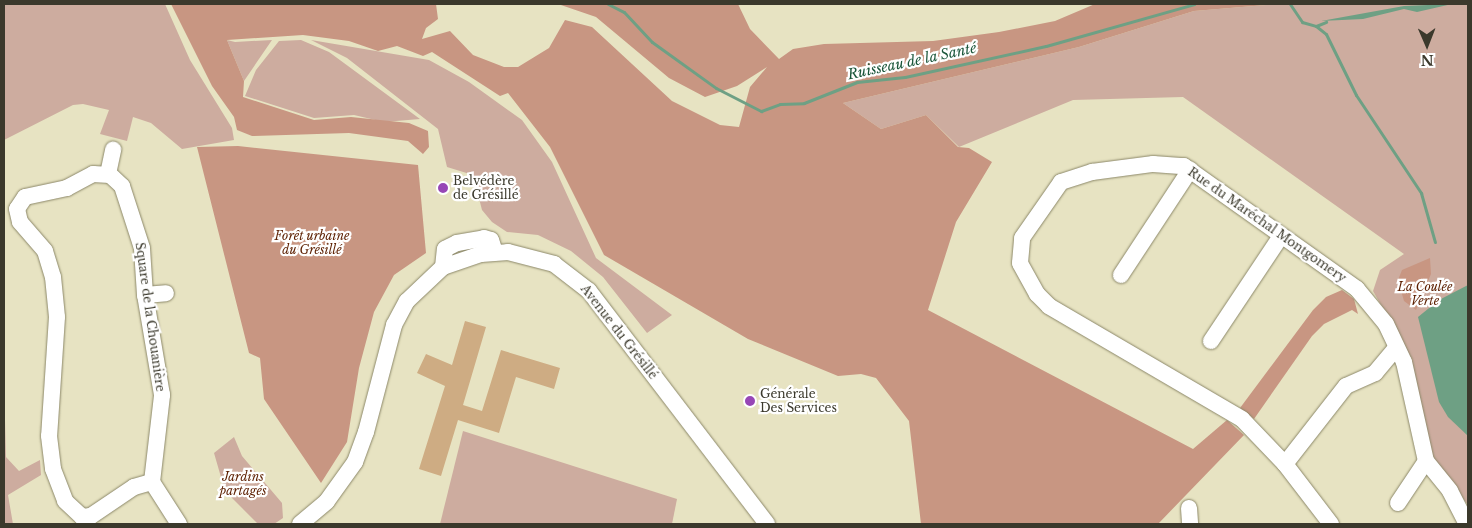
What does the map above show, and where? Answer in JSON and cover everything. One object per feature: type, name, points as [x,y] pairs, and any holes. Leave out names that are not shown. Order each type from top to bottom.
[{"type":"street","points":[[113,150],[108,174],[93,174],[67,188],[30,196],[17,209],[20,222],[46,251],[51,267],[57,317],[50,449],[61,494],[81,521],[134,487],[152,482],[179,524]]},
{"type":"street","name":"Rue du Maréchal Montgomery","points":[[1331,524],[1285,464],[1228,409],[1049,306],[1028,281],[1020,263],[1022,238],[1061,182],[1092,172],[1153,164],[1177,164],[1190,170],[1362,294],[1382,316],[1395,349],[1404,362],[1426,461],[1450,491],[1467,524]]},
{"type":"street","points":[[1121,275],[1190,170]]},
{"type":"street","name":"Square de la Chouanière","points":[[108,174],[122,186],[137,226],[142,248],[145,295],[162,395],[152,482]]},
{"type":"street","points":[[1211,341],[1281,236]]},
{"type":"street","name":"Avenue du Grésillé","points":[[300,524],[327,501],[355,462],[366,432],[397,319],[414,291],[443,268],[467,257],[496,252],[543,259],[582,283],[768,524]]},
{"type":"street","points":[[145,295],[166,293]]},
{"type":"street","points":[[1285,464],[1346,386],[1375,373],[1395,349]]},
{"type":"street","points":[[1398,503],[1426,461]]},
{"type":"street","points":[[1189,508],[1190,524]]},
{"type":"green space","points":[[4,4],[165,4],[190,60],[232,128],[234,140],[182,149],[151,123],[133,117],[127,141],[100,134],[109,110],[83,104],[73,105],[4,140]]},
{"type":"green space","points":[[171,4],[436,4],[438,19],[426,28],[422,39],[450,31],[473,55],[504,67],[518,67],[549,48],[565,20],[592,27],[672,101],[720,125],[739,127],[750,87],[767,67],[737,86],[705,97],[669,78],[596,17],[558,4],[738,4],[750,29],[779,59],[793,49],[824,44],[933,41],[999,32],[1055,21],[1095,4],[1277,4],[1194,11],[1079,47],[843,103],[881,129],[926,115],[958,147],[969,148],[992,162],[956,222],[928,310],[1193,449],[1227,420],[1244,435],[1158,524],[921,524],[909,421],[876,378],[861,374],[838,376],[748,339],[604,255],[550,147],[508,93],[500,96],[432,52],[423,56],[397,46],[378,51],[349,41],[303,35],[227,40],[244,81],[243,97],[314,120],[351,117],[409,123],[428,131],[429,147],[423,154],[408,141],[349,133],[252,136],[237,130],[234,117],[212,86]]},
{"type":"green space","name":"La Coulée Verte","points":[[1277,4],[1468,4],[1468,505],[1431,458],[1401,340],[1373,291],[1380,270],[1404,254],[1183,97],[1073,100],[959,147],[926,115],[881,129],[843,103],[1079,47],[1194,11]]},
{"type":"green space","points":[[227,40],[235,42],[272,40],[244,81]]},
{"type":"green space","points":[[301,40],[329,52],[420,119],[384,122],[354,115],[314,118],[245,96],[256,70],[279,41]]},
{"type":"green space","points":[[311,40],[429,60],[469,82],[522,120],[552,162],[596,258],[672,315],[647,333],[603,277],[571,251],[538,235],[507,232],[492,222],[482,210],[473,175],[447,167],[438,129],[347,58]]},
{"type":"green space","name":"Forêt urbaine du Grésillé","points":[[238,146],[418,165],[426,253],[394,275],[374,312],[359,368],[347,442],[321,483],[264,399],[260,358],[249,353],[197,147]]},
{"type":"green space","points":[[1430,258],[1431,274],[1416,310],[1404,301],[1398,280],[1402,270]]},
{"type":"green space","points":[[1342,290],[1354,299],[1358,314],[1352,310],[1324,324],[1312,336],[1254,419],[1240,408],[1313,310],[1326,297]]},
{"type":"green space","points":[[4,383],[6,457],[19,471],[40,460],[41,475],[8,495],[13,524],[4,524]]},
{"type":"green space","points":[[463,431],[677,499],[672,524],[440,524]]},
{"type":"green space","name":"Jardins partagés","points":[[234,437],[242,456],[282,503],[283,518],[274,524],[258,524],[225,491],[214,453]]},
{"type":"shaded area","points":[[1452,4],[1417,12],[1404,9],[1363,19],[1321,21],[1404,6]]},
{"type":"shaded area","points":[[1468,285],[1468,436],[1448,417],[1439,402],[1418,317],[1439,300]]},
{"type":"building","points":[[465,321],[486,327],[463,405],[482,411],[501,350],[560,368],[554,389],[516,377],[499,433],[458,420],[441,476],[419,469],[445,386],[417,373],[426,354],[452,365]]},
{"type":"waterway","name":"Ruisseau de la Santé","points":[[608,4],[624,12],[652,42],[716,88],[761,111],[780,104],[804,103],[857,82],[905,77],[1046,46],[1194,4]]},
{"type":"waterway","name":"Ruisseau de la Santé","points":[[1290,4],[1302,22],[1316,26],[1326,22]]},
{"type":"waterway","points":[[1316,26],[1326,34],[1356,95],[1421,193],[1435,242]]},
{"type":"place","name":"Belvédère de Grésillé","points":[[443,188]]},
{"type":"place","name":"Générale Des Services","points":[[750,401]]}]
